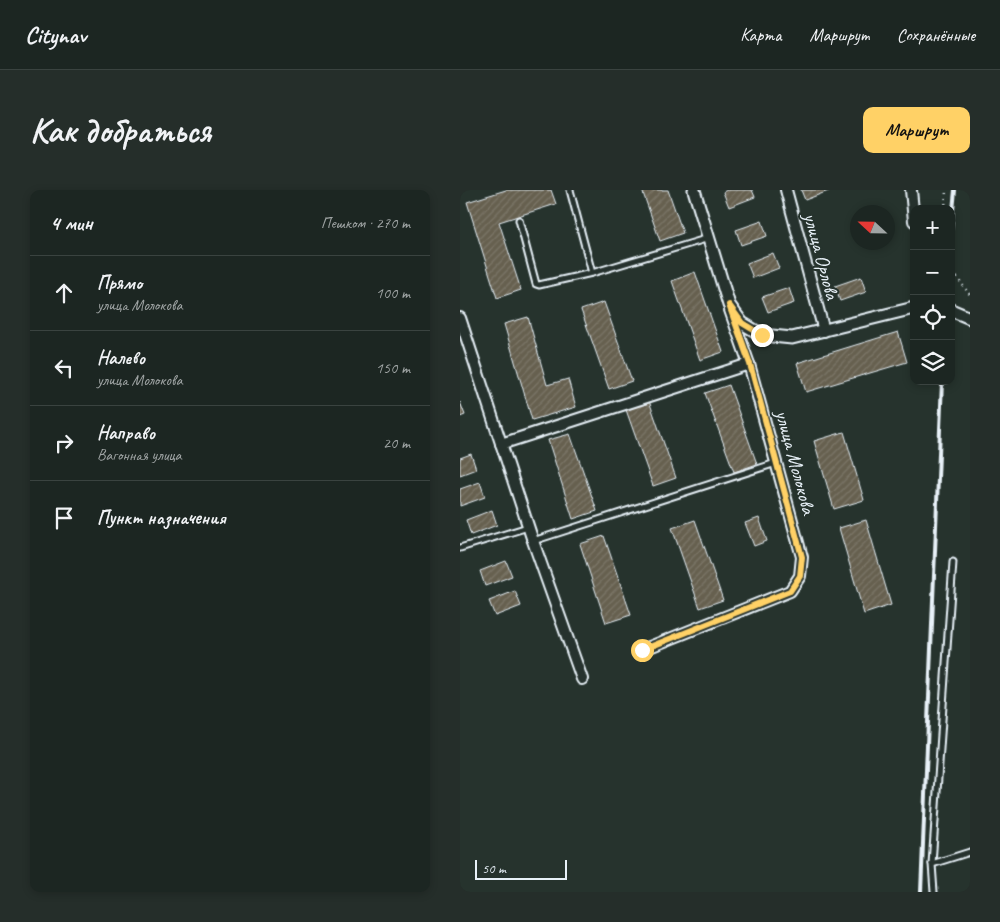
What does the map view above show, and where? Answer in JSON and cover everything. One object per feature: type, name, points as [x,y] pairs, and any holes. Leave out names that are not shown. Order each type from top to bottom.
[{"type":"street","name":"улица Молокова","points":[[642,650],[790,591],[800,576],[802,557],[750,364],[729,305],[694,190]]},
{"type":"street","name":"улица Орлова","points":[[786,190],[824,331]]},
{"type":"street","points":[[911,190],[912,205]]},
{"type":"street","points":[[729,305],[742,323],[762,335],[792,338],[910,309]]},
{"type":"street","points":[[955,312],[970,318]]},
{"type":"street","points":[[460,318],[528,527],[582,679]]},
{"type":"street","points":[[501,444],[750,364]]},
{"type":"lane","points":[[570,190],[592,273]]},
{"type":"lane","points":[[519,220],[536,284],[543,285],[592,273],[710,238]]},
{"type":"lane","points":[[533,541],[776,463]]},
{"type":"lane","points":[[460,548],[528,527]]},
{"type":"lane","points":[[934,892],[932,864],[953,562]]},
{"type":"lane","points":[[932,864],[970,852]]},
{"type":"path","points":[[945,205],[946,190]]},
{"type":"path","points":[[955,274],[970,295]]},
{"type":"building","points":[[506,190],[551,190],[556,204],[499,222],[521,290],[497,298],[467,202]]},
{"type":"building","points":[[642,190],[668,190],[683,233],[660,241]]},
{"type":"building","points":[[727,190],[752,190],[755,197],[729,207],[723,192]]},
{"type":"building","points":[[801,190],[831,190],[805,200]]},
{"type":"building","points":[[762,221],[767,236],[741,245],[736,230]]},
{"type":"building","points":[[773,253],[779,268],[753,278],[747,263]]},
{"type":"building","points":[[695,272],[723,352],[700,360],[672,281]]},
{"type":"building","points":[[861,277],[866,292],[840,301],[835,286]]},
{"type":"building","points":[[789,288],[794,303],[768,312],[762,297]]},
{"type":"building","points":[[604,302],[632,381],[609,389],[581,310]]},
{"type":"building","points":[[528,317],[547,385],[568,379],[576,407],[532,420],[504,324]]},
{"type":"building","points":[[898,332],[907,362],[806,392],[797,363]]},
{"type":"building","points":[[729,385],[757,464],[734,472],[705,393]]},
{"type":"building","points":[[648,398],[676,478],[653,486],[625,407]]},
{"type":"building","points":[[460,402],[465,415],[460,417]]},
{"type":"building","points":[[844,432],[864,500],[834,509],[814,441]]},
{"type":"building","points":[[570,434],[597,511],[573,519],[548,440]]},
{"type":"building","points":[[471,454],[476,469],[460,475],[460,458]]},
{"type":"building","points":[[480,482],[485,497],[460,506],[460,489]]},
{"type":"building","points":[[492,510],[497,525],[471,535],[466,520]]},
{"type":"building","points":[[759,518],[767,541],[754,546],[745,523]]},
{"type":"building","points":[[695,520],[723,600],[700,608],[672,528]]},
{"type":"building","points":[[866,520],[891,605],[864,614],[839,528]]},
{"type":"building","points":[[604,536],[631,615],[606,623],[580,544]]},
{"type":"building","points":[[506,561],[512,576],[485,586],[480,571]]},
{"type":"building","points":[[515,591],[521,606],[495,616],[489,601]]},
{"type":"railway","points":[[954,205],[955,190]]},
{"type":"railway","points":[[921,892],[942,385]]},
{"type":"route","points":[[642,650],[790,591],[800,576],[802,557],[750,364],[729,305],[742,323],[762,335]]}]
